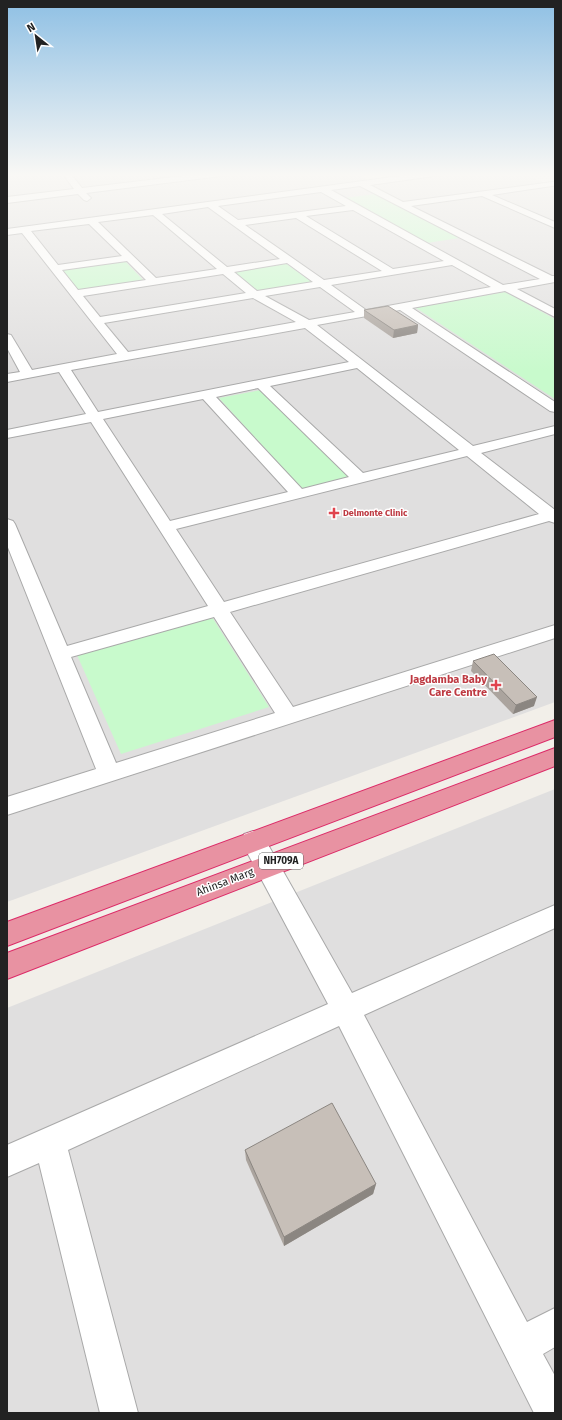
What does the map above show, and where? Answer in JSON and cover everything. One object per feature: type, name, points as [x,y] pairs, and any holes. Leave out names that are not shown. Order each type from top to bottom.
[{"type":"highway","name":"Ahinsa Marg","points":[[7,966],[260,854],[555,728]]},
{"type":"highway","name":"Ahinsa Marg","points":[[7,934],[260,854],[555,756]]},
{"type":"street","points":[[36,239],[56,268],[125,357]]},
{"type":"street","points":[[110,239],[154,282]]},
{"type":"street","points":[[187,239],[255,295],[308,324],[553,517]]},
{"type":"street","points":[[260,239],[365,314]]},
{"type":"street","points":[[338,239],[391,272]]},
{"type":"street","points":[[413,239],[453,262],[555,314]]},
{"type":"street","points":[[473,239],[553,280]]},
{"type":"street","points":[[56,268],[129,258]]},
{"type":"street","points":[[76,294],[290,260]]},
{"type":"street","points":[[97,321],[453,262]]},
{"type":"street","points":[[7,378],[553,280]]},
{"type":"street","points":[[403,307],[555,408]]},
{"type":"street","points":[[7,338],[28,374]]},
{"type":"street","points":[[7,434],[360,364]]},
{"type":"street","points":[[63,368],[288,716]]},
{"type":"street","points":[[261,384],[360,479]]},
{"type":"street","points":[[207,395],[298,494]]},
{"type":"street","points":[[166,527],[555,430]]},
{"type":"street","points":[[60,654],[553,517]]},
{"type":"street","points":[[7,524],[109,774]]},
{"type":"street","points":[[7,806],[555,631]]},
{"type":"street","points":[[260,854],[346,1010],[554,1413]]},
{"type":"street","points":[[7,1161],[555,916]]},
{"type":"street","points":[[50,1143],[119,1413]]},
{"type":"street","points":[[520,1347],[555,1326]]},
{"type":"shaded area","points":[[7,239],[555,239],[555,702],[7,902]]},
{"type":"shaded area","points":[[555,789],[555,1413],[7,1413],[7,1008]]},
{"type":"green space","points":[[420,239],[451,239],[427,243]]},
{"type":"green space","points":[[124,260],[144,281],[79,291],[62,269]]},
{"type":"green space","points":[[285,263],[312,282],[258,291],[233,272]]},
{"type":"green space","points":[[505,292],[555,319],[555,399],[416,308]]},
{"type":"green space","points":[[261,390],[349,477],[302,489],[219,398]]},
{"type":"green space","points":[[212,617],[269,707],[121,754],[77,655]]},
{"type":"building","points":[[388,306],[418,325],[394,330],[364,310]]},
{"type":"building","points":[[494,654],[537,697],[516,705],[473,661]]},
{"type":"building","points":[[332,1103],[376,1184],[284,1237],[245,1150]]},
{"type":"place","name":"Delmonte Clinic","points":[[334,513]]},
{"type":"place","name":"Jagdamba Baby Care Centre","points":[[496,685]]}]
